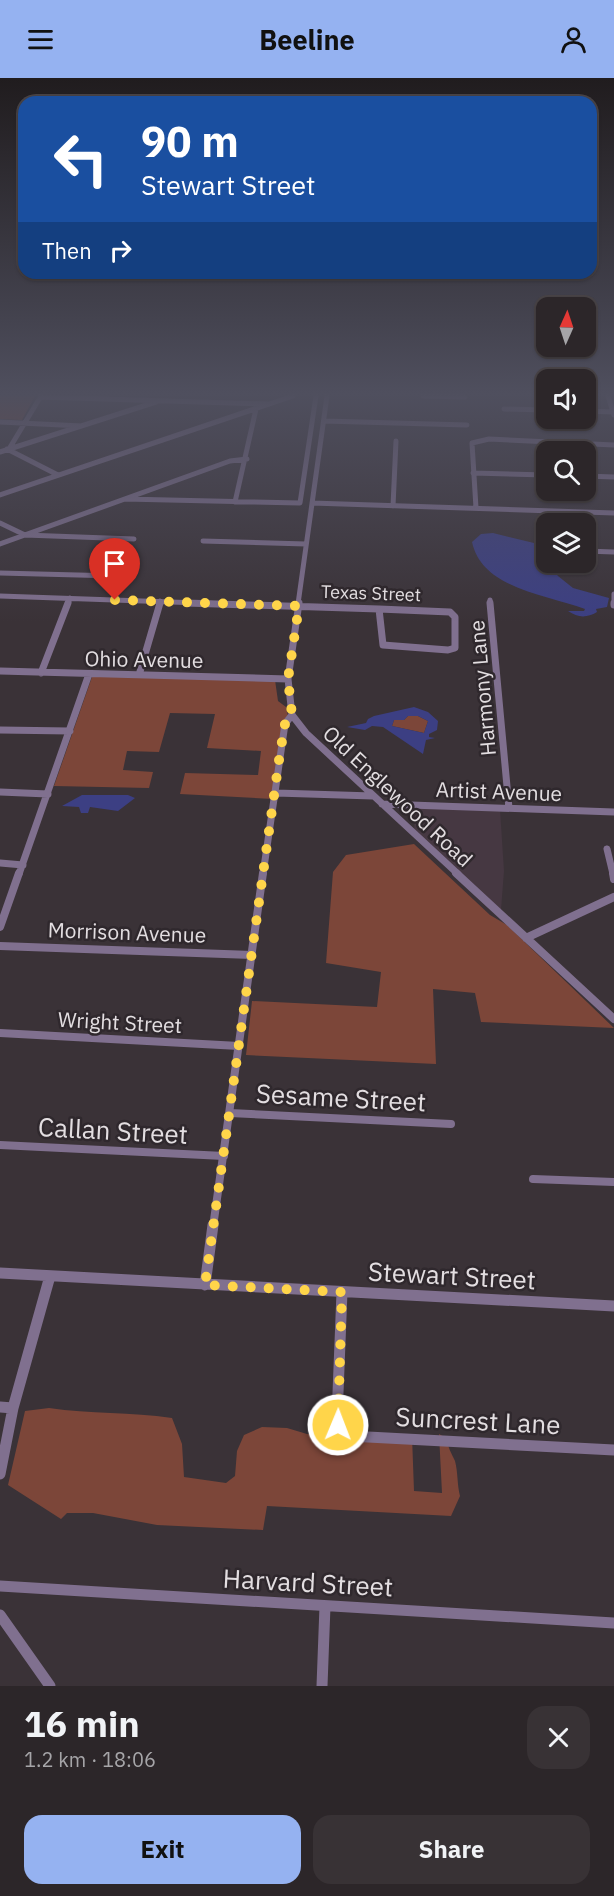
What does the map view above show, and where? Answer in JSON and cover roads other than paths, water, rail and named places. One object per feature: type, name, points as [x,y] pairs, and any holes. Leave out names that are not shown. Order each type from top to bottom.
[{"type":"street","points":[[51,471],[58,475]]},
{"type":"street","points":[[0,495],[70,471]]},
{"type":"street","points":[[0,544],[202,471]]},
{"type":"street","points":[[235,502],[244,471]]},
{"type":"street","points":[[125,499],[300,503],[305,471]]},
{"type":"street","points":[[205,1285],[285,724],[292,715],[288,679],[317,471]]},
{"type":"street","points":[[393,506],[395,471]]},
{"type":"street","points":[[476,508],[473,473],[536,475]]},
{"type":"street","points":[[596,476],[614,477]]},
{"type":"street","points":[[312,503],[614,513]]},
{"type":"street","points":[[0,523],[25,535],[134,539]]},
{"type":"street","points":[[203,541],[306,544]]},
{"type":"street","points":[[596,551],[614,552]]},
{"type":"street","points":[[0,573],[117,576]]},
{"type":"street","points":[[614,594],[614,605]]},
{"type":"street","name":"Texas Street","points":[[0,596],[160,601],[379,609],[453,612],[456,645],[452,649],[383,645],[379,609]]},
{"type":"street","points":[[40,673],[70,598]]},
{"type":"street","name":"Harmony Lane","points":[[490,600],[509,808]]},
{"type":"street","points":[[139,675],[160,601]]},
{"type":"street","name":"Ohio Avenue","points":[[0,671],[288,679]]},
{"type":"street","points":[[0,927],[89,674]]},
{"type":"street","name":"Old Englewood Road","points":[[292,715],[306,733],[614,1020]]},
{"type":"street","points":[[0,730],[70,731]]},
{"type":"street","points":[[0,792],[48,794]]},
{"type":"street","points":[[276,793],[373,796]]},
{"type":"street","name":"Artist Avenue","points":[[382,804],[614,812]]},
{"type":"street","points":[[607,849],[614,879]]},
{"type":"street","points":[[0,863],[23,865]]},
{"type":"street","points":[[526,938],[614,897]]},
{"type":"street","name":"Morrison Avenue","points":[[0,946],[252,955]]},
{"type":"street","name":"Wright Street","points":[[0,1033],[239,1046]]},
{"type":"street","name":"Sesame Street","points":[[230,1113],[450,1124]]},
{"type":"street","name":"Callan Street","points":[[0,1145],[224,1156]]},
{"type":"street","points":[[533,1179],[614,1182]]},
{"type":"street","name":"Stewart Street","points":[[0,1273],[614,1306]]},
{"type":"street","points":[[0,1474],[14,1408],[50,1276]]},
{"type":"street","name":"Suncrest Lane","points":[[342,1292],[337,1418],[341,1431],[349,1436],[614,1450]]},
{"type":"street","points":[[0,1407],[14,1408]]},
{"type":"street","name":"Harvard Street","points":[[0,1586],[614,1623]]},
{"type":"street","points":[[322,1686],[325,1606]]},
{"type":"street","points":[[0,1615],[50,1686]]}]
